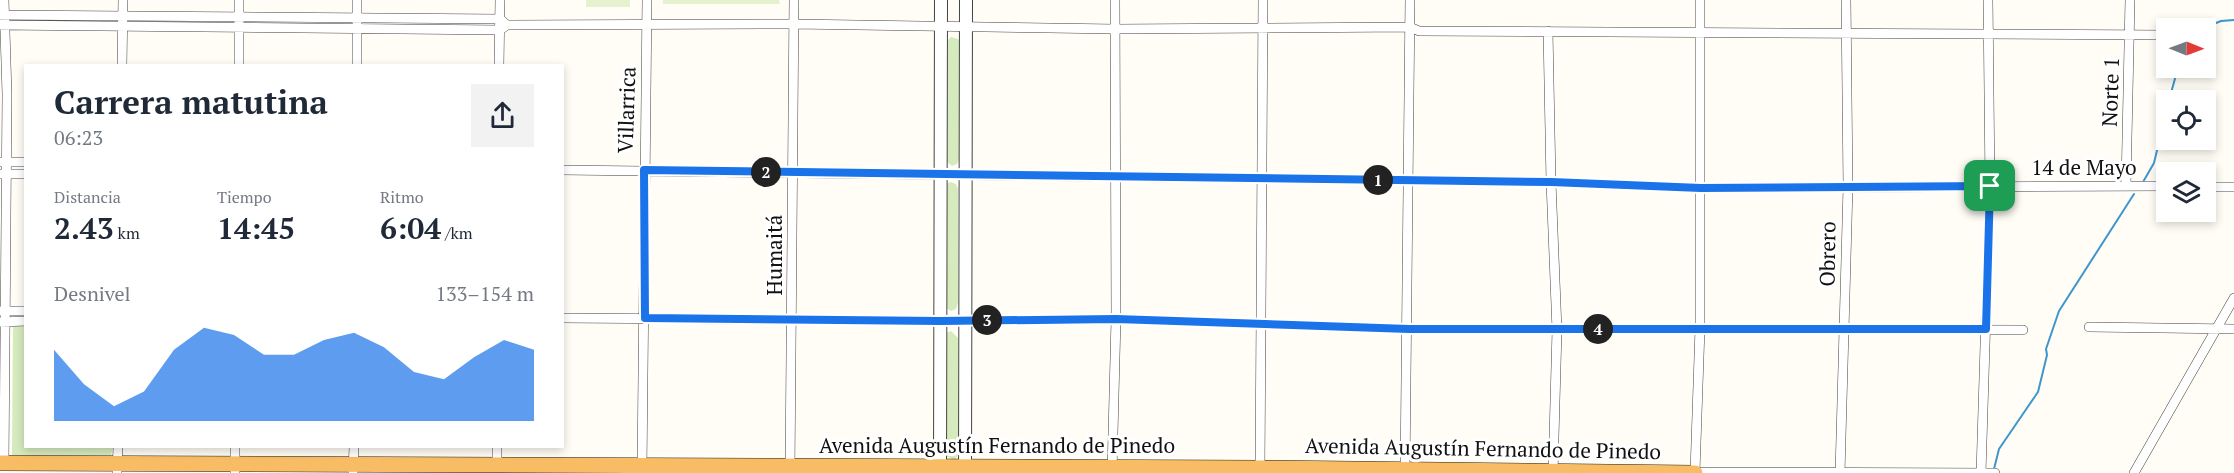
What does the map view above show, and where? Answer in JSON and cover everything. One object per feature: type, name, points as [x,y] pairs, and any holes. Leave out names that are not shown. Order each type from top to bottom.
[{"type":"highway","name":"Avenida Augustín Fernando de Pinedo","points":[[2,467],[353,469],[497,465],[642,470],[1695,473]]},
{"type":"street","points":[[2,467],[2,15],[4,0]]},
{"type":"street","points":[[122,64],[123,0]]},
{"type":"street","points":[[239,0],[239,64]]},
{"type":"street","points":[[357,0],[357,64]]},
{"type":"street","points":[[499,64],[502,25],[500,0]]},
{"type":"street","name":"Villarrica","points":[[642,470],[645,318],[644,170],[648,0]]},
{"type":"street","name":"Humaitá","points":[[790,470],[794,0]]},
{"type":"street","points":[[940,470],[941,0]]},
{"type":"street","points":[[965,471],[963,175],[966,0]]},
{"type":"street","points":[[1113,471],[1116,319],[1115,0]]},
{"type":"street","points":[[1261,470],[1263,0]]},
{"type":"street","points":[[1405,472],[1409,329],[1410,0]]},
{"type":"street","points":[[1695,473],[1700,328],[1700,0]]},
{"type":"street","name":"Obrero","points":[[1840,472],[1848,187],[1846,0]]},
{"type":"street","points":[[1982,473],[1990,186],[1988,0]]},
{"type":"street","name":"Norte 1","points":[[2126,185],[2130,0]]},
{"type":"street","points":[[2,15],[239,28],[357,29],[502,25],[795,24],[1115,29],[1263,26],[1410,27],[1419,31],[1701,30],[2156,35]]},
{"type":"street","points":[[3,25],[239,16],[356,18],[502,25]]},
{"type":"street","points":[[1548,31],[1557,330],[1553,472]]},
{"type":"street","points":[[3,162],[24,162]]},
{"type":"street","name":"14 de Mayo","points":[[564,170],[1551,182],[1701,188],[2156,186]]},
{"type":"street","points":[[3,174],[24,174]]},
{"type":"street","points":[[2216,187],[2234,187]]},
{"type":"street","points":[[2134,473],[2234,298]]},
{"type":"street","points":[[2,311],[24,311]]},
{"type":"street","points":[[564,318],[940,321],[1116,319],[1409,329],[2023,330]]},
{"type":"street","points":[[2,322],[24,321]]},
{"type":"street","points":[[2089,327],[2234,328]]},
{"type":"street","points":[[117,469],[118,448]]},
{"type":"street","points":[[235,448],[235,468]]},
{"type":"street","points":[[353,469],[354,448]]},
{"type":"street","points":[[497,448],[497,465]]},
{"type":"street","name":"Avenida Augustín Fernando de Pinedo","points":[[1695,473],[1995,473]]},
{"type":"green space","points":[[586,0],[630,0],[630,7],[586,7]]},
{"type":"green space","points":[[663,0],[779,0],[780,4],[663,4]]},
{"type":"green space","points":[[951,37],[958,39],[961,44],[959,159],[957,164],[952,166],[946,161],[947,41]]},
{"type":"green space","points":[[951,182],[956,184],[958,189],[958,303],[956,309],[951,311],[946,308],[946,184]]},
{"type":"green space","points":[[13,326],[24,326],[24,448],[113,448],[111,455],[12,455]]},
{"type":"green space","points":[[951,331],[958,338],[959,453],[955,460],[945,456],[946,333]]},
{"type":"waterway","points":[[2216,23],[2234,20]]},
{"type":"waterway","points":[[2172,90],[2175,78]]},
{"type":"waterway","points":[[2143,182],[2154,163],[2157,150]]},
{"type":"waterway","points":[[1994,469],[1999,449],[2038,392],[2047,355],[2046,349],[2059,311],[2134,194]]},
{"type":"route","points":[[644,170],[1551,182],[1701,188],[1990,186],[1986,329],[1409,329],[1116,319],[940,321],[645,318],[644,170]]}]
